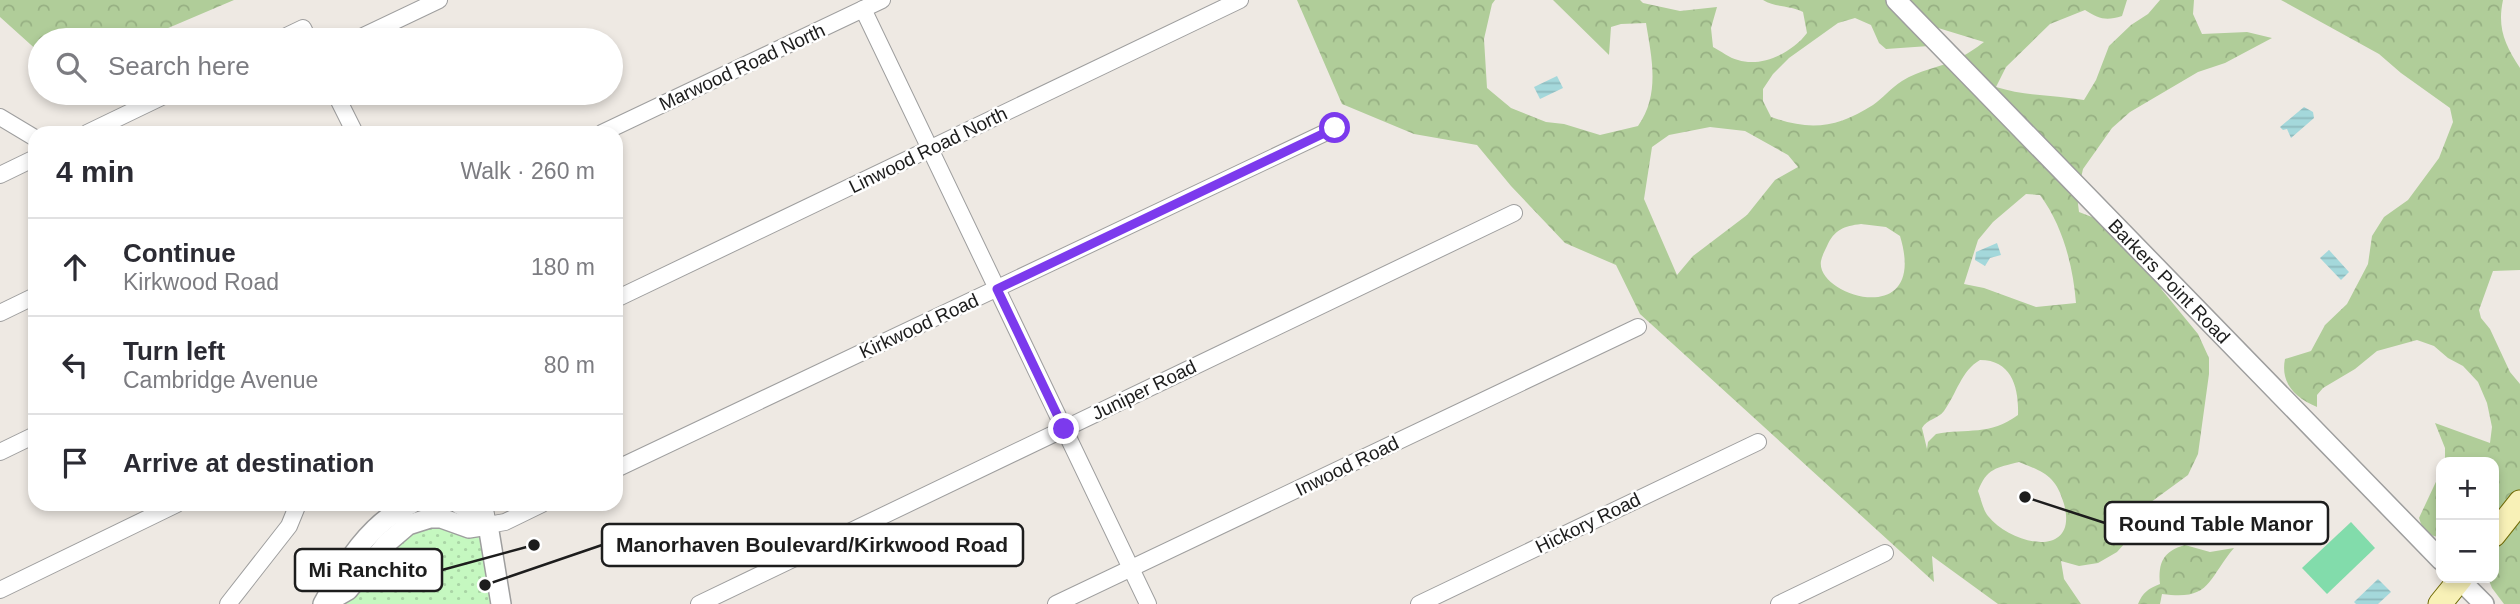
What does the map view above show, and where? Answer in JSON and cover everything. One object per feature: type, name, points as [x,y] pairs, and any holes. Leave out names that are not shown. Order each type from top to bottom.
[{"type":"main road","points":[[2499,529],[2520,502]]},
{"type":"main road","points":[[2441,604],[2456,583]]},
{"type":"street","points":[[380,28],[439,0]]},
{"type":"street","name":"Marwood Road North","points":[[617,126],[882,0]]},
{"type":"street","name":"Linwood Road North","points":[[623,296],[1240,0]]},
{"type":"street","name":"Barkers Point Road","points":[[1896,0],[2436,556]]},
{"type":"street","points":[[863,9],[1148,604]]},
{"type":"street","points":[[98,126],[131,105]]},
{"type":"street","points":[[341,105],[352,126]]},
{"type":"street","points":[[0,117],[28,134]]},
{"type":"street","name":"Kirkwood Road","points":[[623,466],[1335,128]]},
{"type":"street","points":[[0,175],[28,161]]},
{"type":"street","name":"Juniper Road","points":[[699,604],[1514,214]]},
{"type":"street","points":[[0,313],[28,299]]},
{"type":"street","name":"Inwood Road","points":[[1056,604],[1638,327]]},
{"type":"street","points":[[0,452],[28,438]]},
{"type":"street","name":"Hickory Road","points":[[1419,604],[1758,442]]},
{"type":"street","points":[[0,590],[163,511]]},
{"type":"street","points":[[228,604],[289,526],[295,511]]},
{"type":"street","points":[[323,604],[341,570],[395,511]]},
{"type":"street","points":[[383,522],[400,511]]},
{"type":"street","points":[[471,511],[488,525]]},
{"type":"street","points":[[485,511],[501,604]]},
{"type":"street","points":[[323,604],[348,590],[387,542],[408,525],[430,518],[440,518],[469,528],[505,522],[528,511]]},
{"type":"street","points":[[1779,604],[1885,553]]},
{"type":"street","points":[[2465,583],[2484,604]]},
{"type":"green space","points":[[0,0],[234,0],[168,28],[28,28],[28,42],[0,17]]},
{"type":"green space","points":[[1297,0],[1495,0],[1484,39],[1487,88],[1511,108],[1546,122],[1564,124],[1600,135],[1638,126],[1645,114],[1652,89],[1646,23],[1611,27],[1609,55],[1553,0],[1640,0],[1680,11],[1717,7],[1711,28],[1713,47],[1731,58],[1757,62],[1785,52],[1807,33],[1803,12],[1763,0],[2127,0],[2122,16],[2103,18],[2085,10],[2050,24],[2006,67],[1996,87],[2084,100],[2096,80],[2109,46],[2131,25],[2148,14],[2160,0],[2194,0],[2193,14],[2202,34],[2247,32],[2272,38],[2225,63],[2198,72],[2130,112],[2112,128],[2083,169],[2077,196],[2079,212],[2115,226],[2140,250],[2162,290],[2198,334],[2209,358],[2209,374],[2198,454],[2188,475],[2147,505],[2134,533],[2117,552],[2098,563],[2079,566],[2061,561],[2064,579],[2081,604],[1998,604],[1932,556],[1934,582],[1640,314],[1616,265],[1565,243],[1477,145],[1414,134],[1342,104]],"holes":[[[1855,18],[1871,25],[1879,43],[1886,49],[1929,46],[1912,20],[1984,42],[1957,59],[1909,77],[1873,105],[1847,119],[1811,125],[1771,117],[1763,101],[1763,89],[1773,74],[1789,58],[1838,23]],[[1710,127],[1745,131],[1788,155],[1798,167],[1775,180],[1747,215],[1693,256],[1677,275],[1644,199],[1652,147],[1669,135]],[[2026,194],[2040,195],[2055,220],[2066,247],[2076,303],[2036,307],[1984,288],[1964,284],[1978,240],[1993,222]],[[1861,224],[1886,227],[1900,236],[1905,266],[1899,285],[1886,295],[1869,297],[1851,294],[1835,285],[1824,274],[1821,261],[1824,253],[1833,236],[1845,228]],[[1980,360],[1991,361],[2006,370],[2015,386],[2018,415],[2008,422],[1988,429],[1936,434],[1928,442],[1927,449],[1922,428],[1944,411],[1968,370]],[[2019,462],[2042,472],[2057,487],[2064,504],[2066,522],[2062,533],[2053,540],[2041,542],[2012,535],[1988,516],[1978,491],[1989,473]]]},
{"type":"green space","points":[[2281,0],[2503,0],[2501,19],[2504,36],[2520,68],[2520,270],[2493,271],[2479,310],[2510,372],[2520,384],[2520,494],[2499,521],[2499,457],[2445,457],[2445,448],[2435,423],[2490,443],[2492,427],[2487,403],[2478,382],[2463,366],[2434,346],[2417,340],[2377,351],[2355,369],[2323,388],[2317,395],[2317,407],[2296,394],[2285,376],[2285,359],[2311,351],[2325,325],[2347,304],[2368,264],[2372,236],[2384,217],[2408,200],[2439,158],[2453,122],[2450,108],[2379,54]]},
{"type":"green space","points":[[2436,482],[2436,536],[2427,532],[2419,518]]},
{"type":"green space","points":[[2520,513],[2520,604],[2504,604],[2490,583],[2499,583],[2499,542]]},
{"type":"green space","points":[[2351,522],[2375,548],[2327,594],[2302,568]]},
{"type":"green space","points":[[408,525],[488,525],[501,604],[324,604]]},
{"type":"green space","points":[[2185,545],[2210,552],[2234,548],[2206,586],[2199,591],[2178,595],[2162,594],[2160,604],[2138,604],[2146,591],[2160,584],[2161,564],[2167,554]]},
{"type":"water","points":[[1557,76],[1563,88],[1540,99],[1534,87]]},
{"type":"water","points":[[2304,107],[2313,112],[2314,118],[2291,138],[2287,129],[2280,127]]},
{"type":"water","points":[[1997,243],[2001,255],[1990,258],[1985,266],[1975,260],[1976,252]]},
{"type":"water","points":[[2329,250],[2349,272],[2341,280],[2320,258]]},
{"type":"water","points":[[2378,579],[2391,592],[2378,604],[2356,604],[2354,602]]},
{"type":"place","name":"Round Table Manor","points":[[2025,497]]},
{"type":"place","name":"Mi Ranchito","points":[[534,545]]},
{"type":"place","name":"Manorhaven Boulevard/Kirkwood Road","points":[[485,585]]},
{"type":"route","points":[[1064,429],[997,289],[1335,128]]}]
